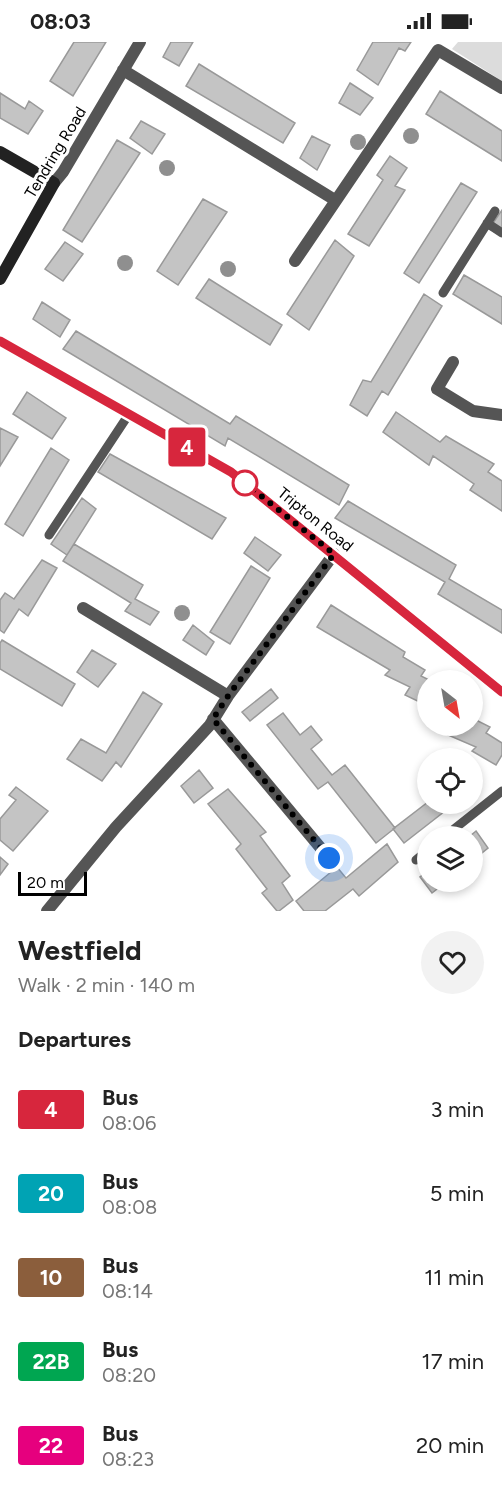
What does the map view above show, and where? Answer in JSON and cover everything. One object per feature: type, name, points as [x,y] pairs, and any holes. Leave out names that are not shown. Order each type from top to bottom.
[{"type":"street","name":"Tendring Road","points":[[0,279],[54,183],[63,172],[140,42]]},
{"type":"street","points":[[295,261],[441,46],[502,88]]},
{"type":"street","points":[[123,70],[335,200]]},
{"type":"street","points":[[0,152],[54,183]]},
{"type":"street","name":"Tripton Road","points":[[0,341],[231,472],[502,692]]},
{"type":"street","points":[[453,362],[437,389],[473,411],[502,416]]},
{"type":"street","points":[[46,911],[116,827],[213,719],[334,554]]},
{"type":"street","points":[[83,608],[228,696]]},
{"type":"street","points":[[213,719],[329,858]]},
{"type":"lane","points":[[443,293],[495,210]]},
{"type":"lane","points":[[487,223],[502,233]]},
{"type":"lane","points":[[49,535],[129,414]]},
{"type":"lane","points":[[458,826],[502,791]]},
{"type":"shaded area","points":[[458,42],[502,42],[502,81],[452,49]]},
{"type":"building","points":[[74,42],[106,42],[73,96],[50,81]]},
{"type":"building","points":[[171,42],[193,42],[179,66],[163,57]]},
{"type":"building","points":[[373,42],[411,42],[405,51],[399,48],[378,85],[357,70]]},
{"type":"building","points":[[199,64],[295,123],[283,143],[186,86]]},
{"type":"building","points":[[350,83],[373,98],[360,115],[339,103]]},
{"type":"building","points":[[440,91],[502,131],[502,161],[426,114]]},
{"type":"building","points":[[0,93],[25,109],[29,101],[43,111],[28,134],[0,118]]},
{"type":"building","points":[[141,121],[165,134],[152,154],[130,138]]},
{"type":"building","points":[[312,136],[330,145],[317,170],[300,158]]},
{"type":"building","points":[[117,140],[140,153],[82,242],[63,230]]},
{"type":"building","points":[[390,156],[407,168],[395,186],[405,190],[369,246],[348,234],[383,180],[377,175]]},
{"type":"building","points":[[461,183],[477,192],[419,283],[404,273]]},
{"type":"building","points":[[203,199],[227,212],[178,285],[157,271]]},
{"type":"building","points":[[502,210],[502,236],[489,229]]},
{"type":"building","points":[[335,240],[354,256],[309,330],[287,314]]},
{"type":"building","points":[[65,242],[83,254],[63,281],[45,269]]},
{"type":"building","points":[[464,275],[502,297],[502,324],[453,294]]},
{"type":"building","points":[[209,279],[282,325],[270,345],[196,298]]},
{"type":"building","points":[[424,294],[442,306],[388,395],[382,391],[367,416],[350,405],[363,380],[371,382]]},
{"type":"building","points":[[42,302],[70,320],[60,337],[33,319]]},
{"type":"building","points":[[76,331],[230,424],[236,416],[349,485],[339,505],[228,438],[225,446],[63,349]]},
{"type":"building","points":[[27,392],[66,418],[52,439],[13,414]]},
{"type":"building","points":[[396,412],[440,442],[446,436],[494,464],[488,472],[502,481],[502,511],[470,490],[474,484],[433,456],[429,465],[383,432]]},
{"type":"building","points":[[0,428],[18,437],[0,466]]},
{"type":"building","points":[[51,448],[69,460],[23,536],[5,524]]},
{"type":"building","points":[[110,454],[226,518],[212,539],[98,472]]},
{"type":"building","points":[[82,498],[96,509],[67,555],[51,544]]},
{"type":"building","points":[[348,501],[456,565],[449,579],[502,610],[502,633],[438,594],[445,582],[335,518]]},
{"type":"building","points":[[255,537],[281,555],[268,571],[244,553]]},
{"type":"building","points":[[74,544],[143,585],[135,599],[159,612],[150,625],[125,611],[131,603],[63,561]]},
{"type":"building","points":[[42,560],[57,568],[28,616],[19,609],[4,633],[0,630],[0,600],[5,593],[14,599]]},
{"type":"building","points":[[251,566],[270,578],[230,644],[210,632]]},
{"type":"building","points":[[331,605],[405,652],[403,657],[425,670],[417,670],[417,701],[405,695],[410,687],[385,675],[390,670],[317,627]]},
{"type":"building","points":[[193,625],[214,642],[206,655],[183,640]]},
{"type":"building","points":[[2,640],[75,684],[62,706],[0,669]]},
{"type":"building","points":[[92,650],[116,664],[98,687],[77,672]]},
{"type":"building","points":[[271,689],[278,698],[250,721],[242,712]]},
{"type":"building","points":[[143,692],[162,704],[121,767],[116,762],[102,781],[67,759],[81,739],[106,753]]},
{"type":"building","points":[[283,713],[300,735],[311,726],[322,740],[311,749],[332,775],[345,765],[395,828],[376,843],[328,782],[318,789],[267,725]]},
{"type":"building","points":[[483,724],[490,727],[486,733],[502,743],[502,755],[496,765],[483,757],[483,748],[450,736],[483,736]]},
{"type":"building","points":[[199,770],[213,788],[194,803],[181,786]]},
{"type":"building","points":[[16,787],[48,811],[13,851],[0,840],[0,819],[16,800],[9,795]]},
{"type":"building","points":[[228,789],[266,832],[260,836],[290,876],[282,883],[293,900],[279,911],[262,893],[267,889],[236,849],[241,844],[208,804]]},
{"type":"building","points":[[417,810],[417,814],[441,814],[426,826],[417,826],[417,833],[404,843],[393,829]]},
{"type":"building","points":[[483,841],[488,848],[483,852]]},
{"type":"building","points":[[387,844],[398,862],[359,896],[353,889],[325,911],[304,911],[296,901],[337,867],[346,878]]},
{"type":"building","points":[[0,857],[8,864],[0,875]]},
{"type":"bus line","name":"4","points":[[0,341],[231,472],[502,692]]},
{"type":"route","points":[[245,483],[334,554],[213,719],[329,858]]}]
